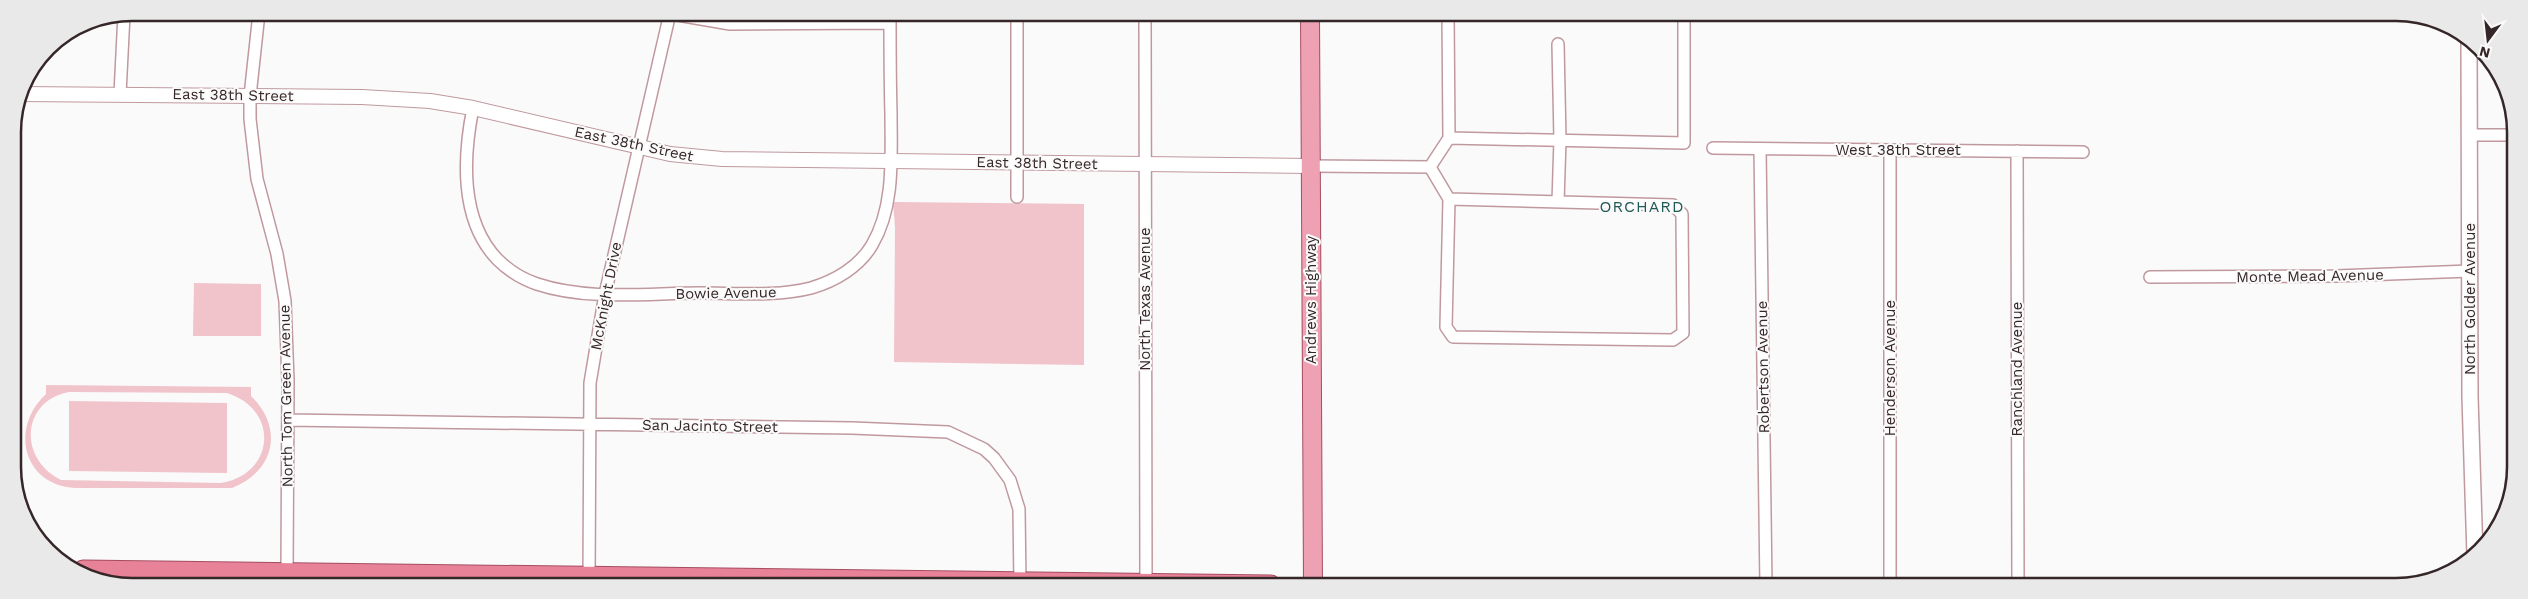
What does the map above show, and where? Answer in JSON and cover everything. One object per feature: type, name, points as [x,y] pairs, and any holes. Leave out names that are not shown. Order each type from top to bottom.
[{"type":"highway","points":[[93,570],[476,578]]},
{"type":"main road","name":"Andrews Highway","points":[[1310,21],[1313,578]]},
{"type":"main road","name":"North Golder Avenue","points":[[2469,65],[2470,396],[2475,544]]},
{"type":"street","points":[[120,94],[124,21]]},
{"type":"street","name":"North Tom Green Avenue","points":[[258,21],[250,96],[254,164],[276,254],[285,301],[288,420],[287,573]]},
{"type":"street","name":"McKnight Drive","points":[[589,578],[588,424],[590,383],[605,294],[667,21]]},
{"type":"street","points":[[713,21],[730,24],[810,21]]},
{"type":"street","name":"Bowie Avenue","points":[[472,108],[468,150],[470,207],[478,234],[487,247],[510,270],[538,284],[558,289],[605,294],[781,292],[801,290],[826,283],[855,265],[871,247],[879,232],[888,200],[891,162],[890,21]]},
{"type":"street","points":[[1017,197],[1018,21]]},
{"type":"street","name":"North Texas Avenue","points":[[1145,21],[1146,578]]},
{"type":"street","points":[[1430,168],[1450,138],[1448,21]]},
{"type":"street","points":[[1450,138],[1684,143],[1684,21]]},
{"type":"street","points":[[1558,44],[1560,140],[1558,202]]},
{"type":"street","name":"East 38th Street","points":[[29,94],[394,98],[472,108],[670,154],[722,159],[1310,166]]},
{"type":"street","points":[[2469,135],[2507,135]]},
{"type":"street","name":"West 38th Street","points":[[1713,148],[2083,152]]},
{"type":"street","name":"Robertson Avenue","points":[[1760,149],[1766,578]]},
{"type":"street","name":"Henderson Avenue","points":[[1890,150],[1890,578]]},
{"type":"street","name":"Ranchland Avenue","points":[[2017,151],[2018,578]]},
{"type":"street","points":[[1310,166],[1430,168]]},
{"type":"street","points":[[1430,168],[1449,199],[1446,327],[1453,337],[1674,340],[1683,333],[1682,214],[1672,205],[1449,199]]},
{"type":"street","name":"Monte Mead Avenue","points":[[2150,277],[2336,276],[2470,271]]},
{"type":"street","name":"San Jacinto Street","points":[[288,420],[852,428],[924,430],[956,434],[984,449],[999,463],[1010,480],[1019,509],[1020,578]]},
{"type":"shaded area","points":[[893,202],[1084,204],[1084,365],[894,362],[895,227]]},
{"type":"shaded area","points":[[194,283],[261,284],[261,336],[193,336]]},
{"type":"shaded area","points":[[46,385],[251,387],[251,396],[261,408],[268,421],[271,435],[270,448],[266,460],[258,471],[247,480],[232,488],[76,488],[58,485],[44,477],[33,466],[27,453],[25,438],[34,408],[46,394]],"holes":[[[69,392],[227,393],[244,401],[256,413],[263,427],[264,441],[261,455],[252,468],[239,477],[221,483],[61,480],[47,471],[37,459],[32,445],[31,432],[34,418],[41,407],[53,398]]]},
{"type":"shaded area","points":[[69,401],[227,403],[227,473],[69,471]]},
{"type":"district","name":"ORCHARD","points":[[1642,206]]}]
